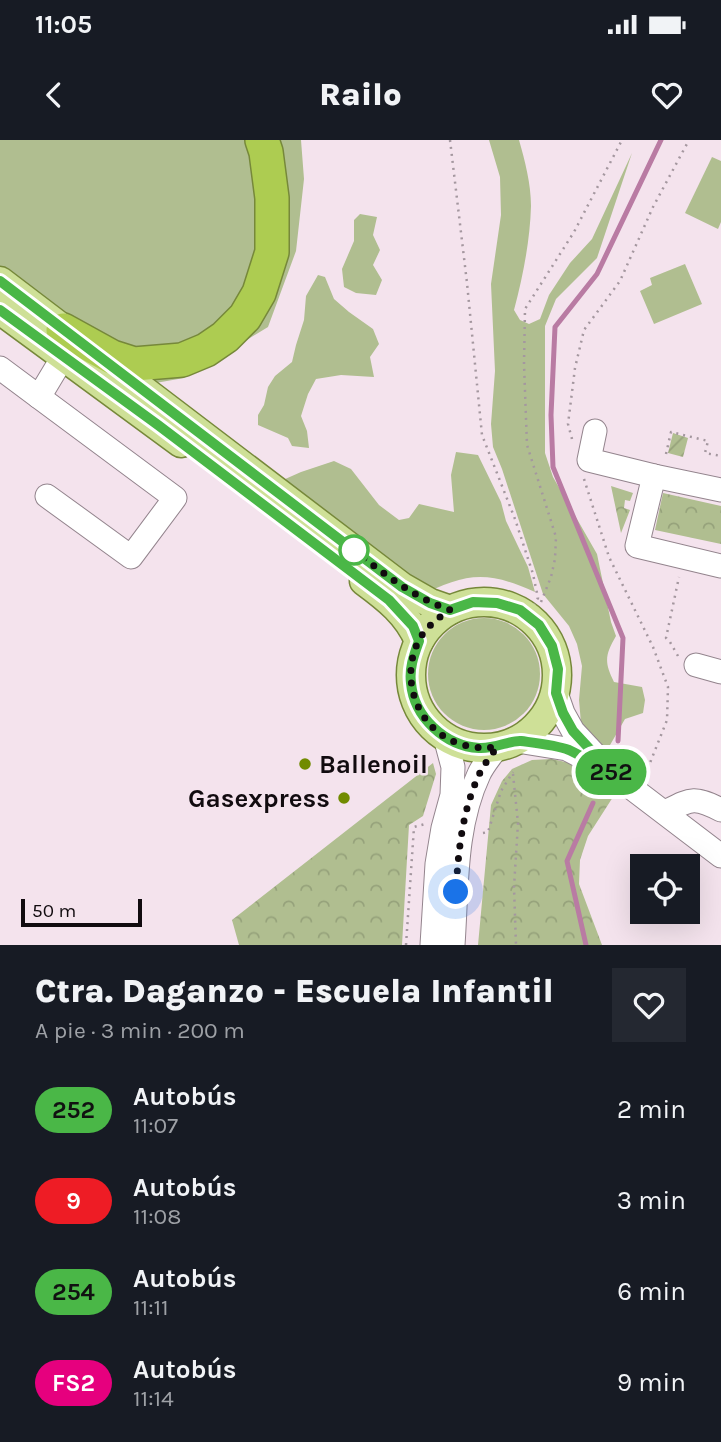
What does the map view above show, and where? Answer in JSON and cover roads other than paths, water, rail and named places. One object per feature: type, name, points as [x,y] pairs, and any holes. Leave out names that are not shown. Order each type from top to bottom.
[{"type":"highway","points":[[63,344],[134,364],[182,360],[206,350],[225,337],[245,317],[259,293],[272,252],[272,198],[262,140]]},
{"type":"main road","points":[[0,281],[63,344],[158,425],[389,600],[413,626],[419,641]]},
{"type":"main road","points":[[0,310],[63,344],[170,409],[402,587],[430,603],[450,610]]},
{"type":"main road","points":[[473,602],[497,603],[520,610],[534,609],[539,625],[552,646],[558,669],[556,693],[548,712],[534,729],[507,744],[470,747],[445,737],[429,723],[416,705],[411,683],[412,662],[419,641],[427,628],[450,610],[473,602]]},
{"type":"street","points":[[38,397],[63,344]]},
{"type":"street","points":[[0,368],[175,498],[131,557],[47,496]]},
{"type":"street","points":[[595,431],[589,460],[721,490]]},
{"type":"street","points":[[654,476],[637,546],[721,566]]},
{"type":"street","points":[[696,666],[721,672]]},
{"type":"street","points":[[556,693],[573,731],[612,773]]},
{"type":"street","points":[[432,945],[436,864],[452,795],[453,768],[445,737]]},
{"type":"street","points":[[453,945],[458,866],[470,799],[480,773],[507,744],[567,749],[612,773],[721,856]]},
{"type":"street","points":[[665,812],[685,801],[697,800],[721,810]]},
{"type":"waterway","points":[[618,741],[623,638],[553,467],[551,415],[555,327],[597,274],[661,140]]},
{"type":"waterway","points":[[586,945],[567,861],[593,803]]},
{"type":"place","name":"Ballenoil","points":[[305,764]]},
{"type":"place","name":"Gasexpress","points":[[344,798]]}]
